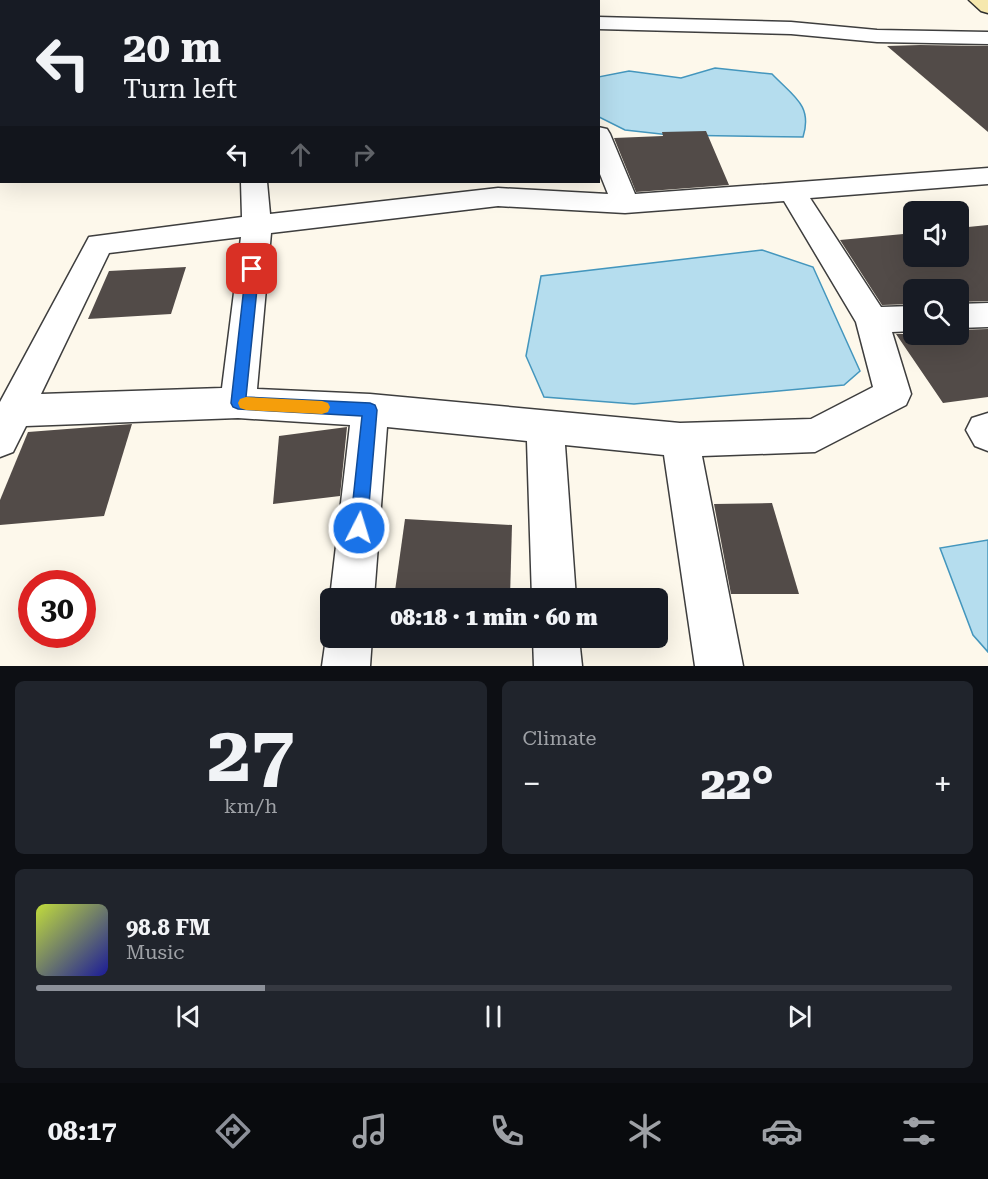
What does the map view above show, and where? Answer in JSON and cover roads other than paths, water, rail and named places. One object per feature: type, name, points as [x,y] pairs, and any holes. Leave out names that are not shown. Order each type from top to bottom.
[{"type":"street","points":[[978,0],[988,7]]},
{"type":"street","points":[[600,23],[791,28],[876,36],[988,38]]},
{"type":"street","points":[[600,139],[625,204]]},
{"type":"street","points":[[7,426],[99,244],[498,197],[625,204],[988,176]]},
{"type":"street","points":[[238,403],[257,225],[254,183]]},
{"type":"street","points":[[7,426],[238,403],[370,410],[680,440],[816,435],[893,393],[872,320],[792,192]]},
{"type":"street","points":[[969,316],[988,315]]},
{"type":"street","points":[[872,320],[903,319]]},
{"type":"street","points":[[353,588],[370,410]]},
{"type":"street","points":[[545,428],[553,588]]},
{"type":"street","points":[[988,429],[985,430],[988,434]]},
{"type":"street","points":[[680,440],[719,666]]},
{"type":"street","points":[[346,666],[348,648]]},
{"type":"street","points":[[557,648],[558,666]]},
{"type":"water","points":[[715,68],[772,74],[794,95],[803,109],[805,126],[803,137],[670,135],[625,130],[600,118],[600,77],[629,71],[681,78]]},
{"type":"water","points":[[762,250],[813,267],[860,371],[844,385],[634,404],[544,397],[526,356],[541,276]]},
{"type":"water","points":[[988,540],[988,652],[973,635],[940,548]]}]
